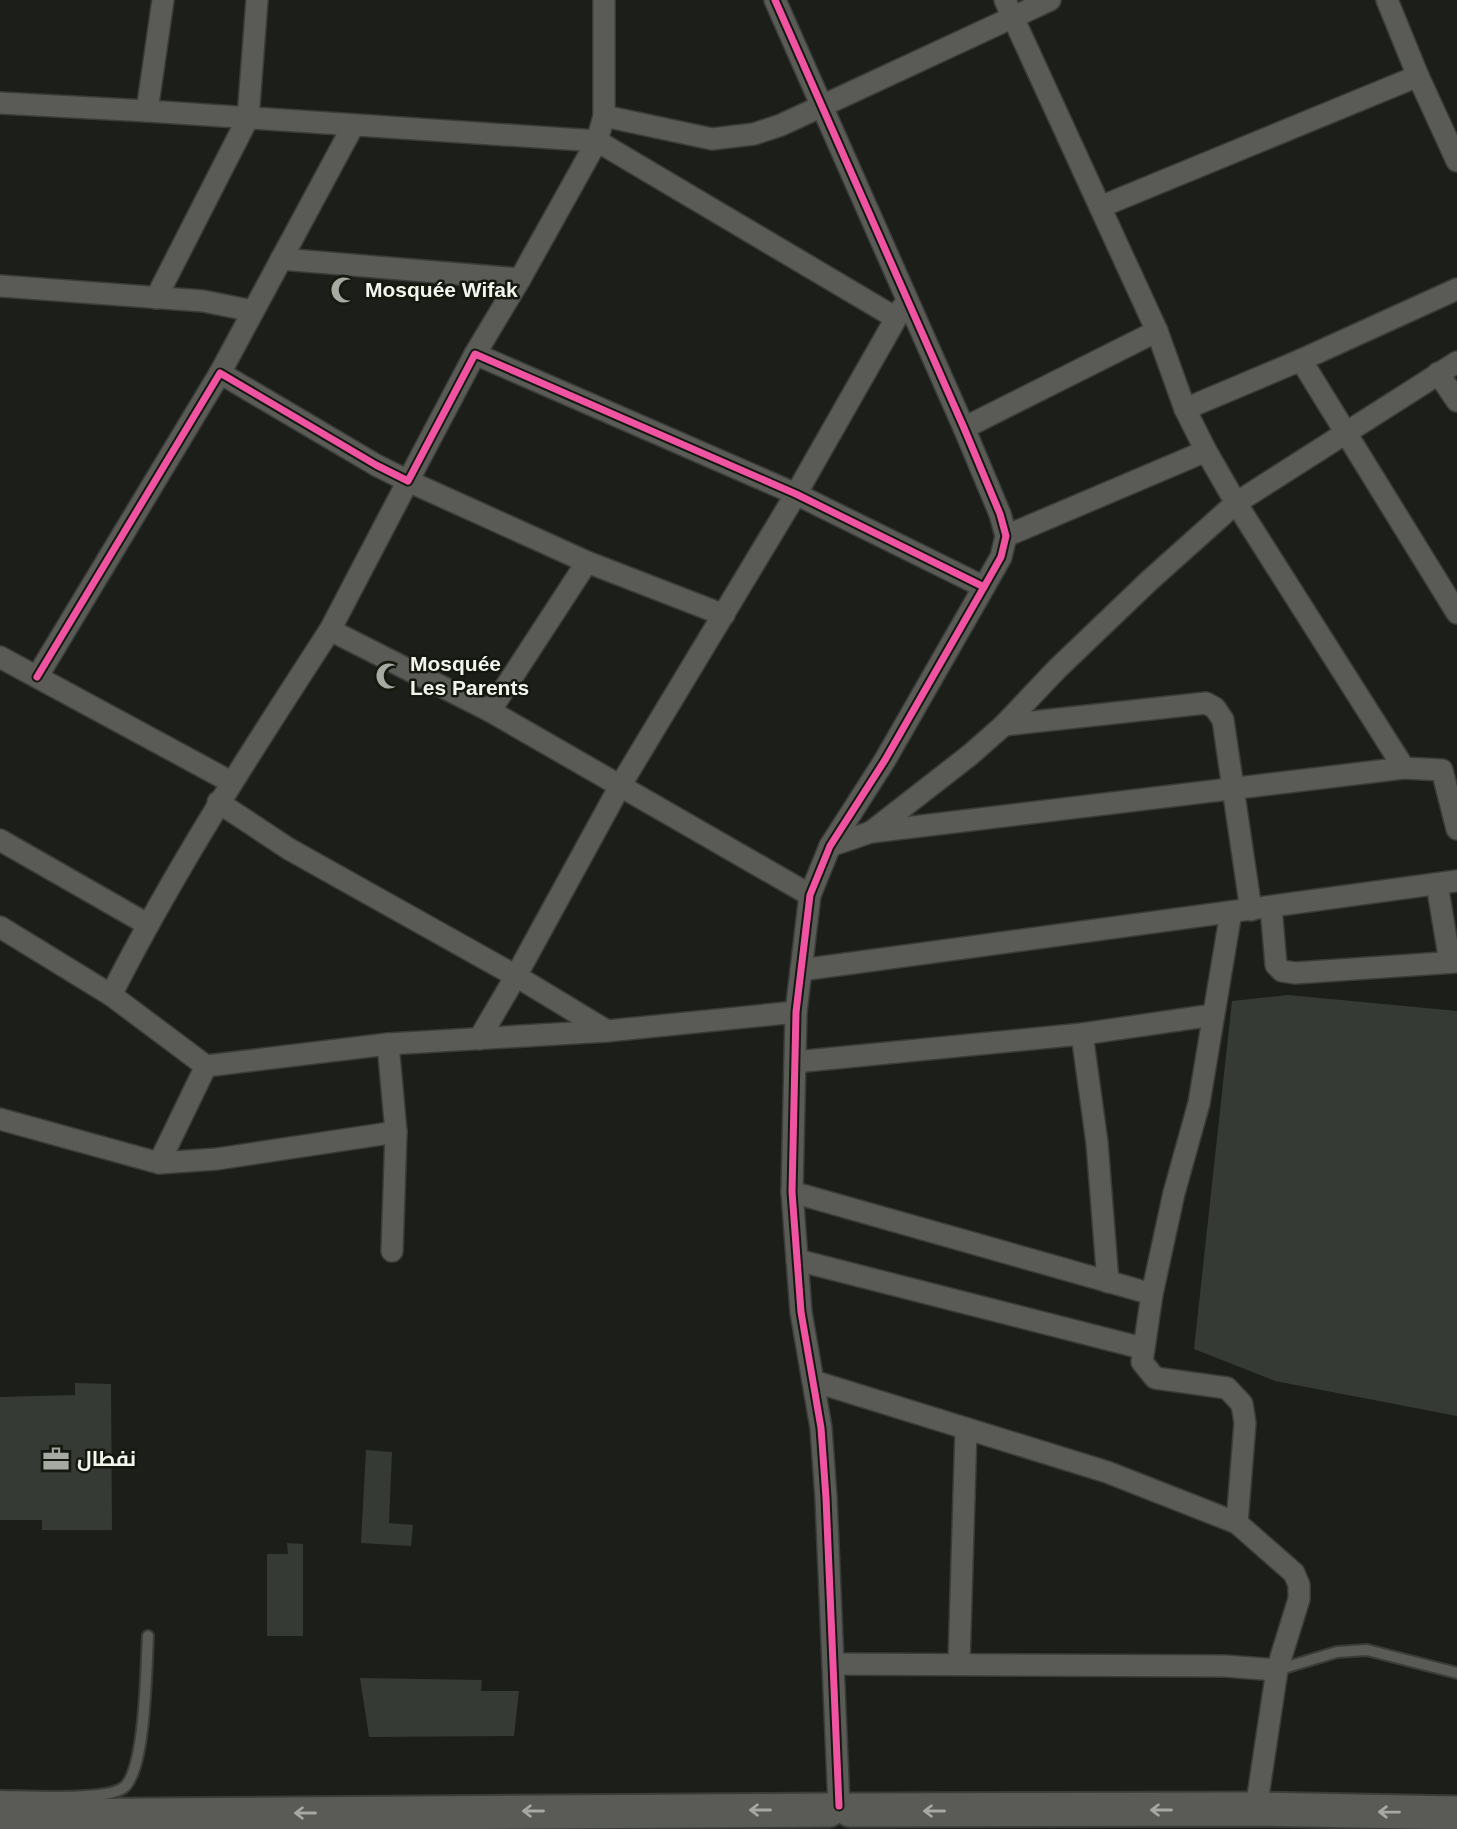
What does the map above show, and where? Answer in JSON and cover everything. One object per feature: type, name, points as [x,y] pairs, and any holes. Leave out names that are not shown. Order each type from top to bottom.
[{"type":"main road","points":[[0,1816],[428,1820],[1245,1816],[1443,1818]]},
{"type":"street","points":[[148,111],[163,0]]},
{"type":"street","points":[[156,298],[248,118],[257,0]]},
{"type":"street","points":[[111,995],[147,924],[218,802],[330,630],[475,354],[597,141],[604,116],[604,0]]},
{"type":"street","points":[[775,0],[867,205],[902,309],[964,428],[1000,514],[1006,536],[1001,557],[886,760],[830,846],[810,895],[796,1012],[792,1192],[801,1312],[821,1428],[839,1817]]},
{"type":"street","points":[[604,116],[712,139],[754,134],[781,125],[821,106],[1009,9],[1050,0]]},
{"type":"street","points":[[1387,0],[1457,161]]},
{"type":"street","points":[[1009,9],[1157,331],[1185,409],[1206,451],[1236,503],[1404,768]]},
{"type":"street","points":[[1100,207],[1418,76]]},
{"type":"street","points":[[0,103],[597,141],[902,309]]},
{"type":"street","points":[[37,677],[220,373],[353,126]]},
{"type":"street","points":[[281,259],[520,279]]},
{"type":"street","points":[[0,286],[203,301],[253,311]]},
{"type":"street","points":[[1185,409],[1457,289]]},
{"type":"street","points":[[479,1039],[620,786],[796,494],[902,309]]},
{"type":"street","points":[[964,428],[1157,331]]},
{"type":"street","points":[[475,354],[796,494],[984,587]]},
{"type":"street","points":[[1300,360],[1457,613]]},
{"type":"street","points":[[871,832],[1004,725],[1057,669],[1236,503],[1457,362]]},
{"type":"street","points":[[220,373],[408,481],[587,562],[724,615]]},
{"type":"street","points":[[1438,373],[1457,401]]},
{"type":"street","points":[[1006,536],[1206,451]]},
{"type":"street","points":[[490,711],[587,562]]},
{"type":"street","points":[[330,630],[490,711],[810,895]]},
{"type":"street","points":[[0,657],[231,782]]},
{"type":"street","points":[[801,970],[1251,909],[1447,883],[1453,962],[1295,973],[1282,971],[1276,965],[1251,909],[1223,720],[1215,708],[1206,703],[1004,725]]},
{"type":"street","points":[[830,846],[871,832],[1404,768],[1450,770],[1457,829]]},
{"type":"street","points":[[218,802],[289,849],[516,976],[607,1031]]},
{"type":"street","points":[[0,840],[147,924]]},
{"type":"street","points":[[1237,1523],[1245,1423],[1242,1404],[1227,1388],[1155,1378],[1142,1363],[1152,1294],[1178,1173],[1199,1103],[1213,1015],[1251,909]]},
{"type":"street","points":[[0,927],[111,995],[206,1066],[388,1044],[607,1031],[796,1012]]},
{"type":"street","points":[[795,1062],[1082,1034],[1213,1015]]},
{"type":"street","points":[[1082,1034],[1097,1143],[1108,1282]]},
{"type":"street","points":[[388,1044],[396,1132],[392,1251]]},
{"type":"street","points":[[159,1163],[206,1066]]},
{"type":"street","points":[[0,1119],[159,1163],[217,1159],[396,1132]]},
{"type":"street","points":[[792,1192],[1152,1294]]},
{"type":"street","points":[[797,1260],[1143,1348]]},
{"type":"street","points":[[813,1381],[1107,1472],[1237,1523],[1294,1573],[1299,1585],[1299,1599],[1277,1670],[1245,1816]]},
{"type":"street","points":[[959,1663],[966,1429]]},
{"type":"street","points":[[833,1664],[1225,1666],[1277,1670]]},
{"type":"lane","points":[[0,1796],[111,1793],[123,1788],[132,1779],[143,1728],[148,1636]]},
{"type":"lane","points":[[1277,1670],[1337,1652],[1367,1650],[1457,1673]]},
{"type":"building","points":[[1288,995],[1457,1011],[1457,1416],[1275,1381],[1194,1349],[1232,1001]]},
{"type":"building","name":"نفطال","points":[[75,1383],[111,1384],[112,1530],[42,1530],[42,1520],[0,1520],[0,1397],[75,1395]]},
{"type":"building","points":[[366,1450],[392,1452],[389,1523],[413,1525],[411,1546],[361,1543]]},
{"type":"building","points":[[287,1543],[303,1544],[303,1636],[267,1636],[267,1554],[288,1554]]},
{"type":"building","points":[[360,1678],[482,1680],[481,1691],[519,1691],[514,1736],[369,1737]]},
{"type":"cycle path","points":[[775,0],[964,428],[1000,514],[1006,536],[1001,557],[984,587],[885,760],[830,846],[810,895],[796,1012],[792,1192],[801,1312],[821,1428],[839,1806]]},
{"type":"cycle path","points":[[37,677],[220,373],[408,481],[475,354],[796,494],[984,587]]},
{"type":"place","name":"Mosquée Wifak","points":[[344,290]]},
{"type":"place","name":"Mosquée Les Parents","points":[[389,676]]},
{"type":"place","name":"نفطال","points":[[56,1459]]}]
